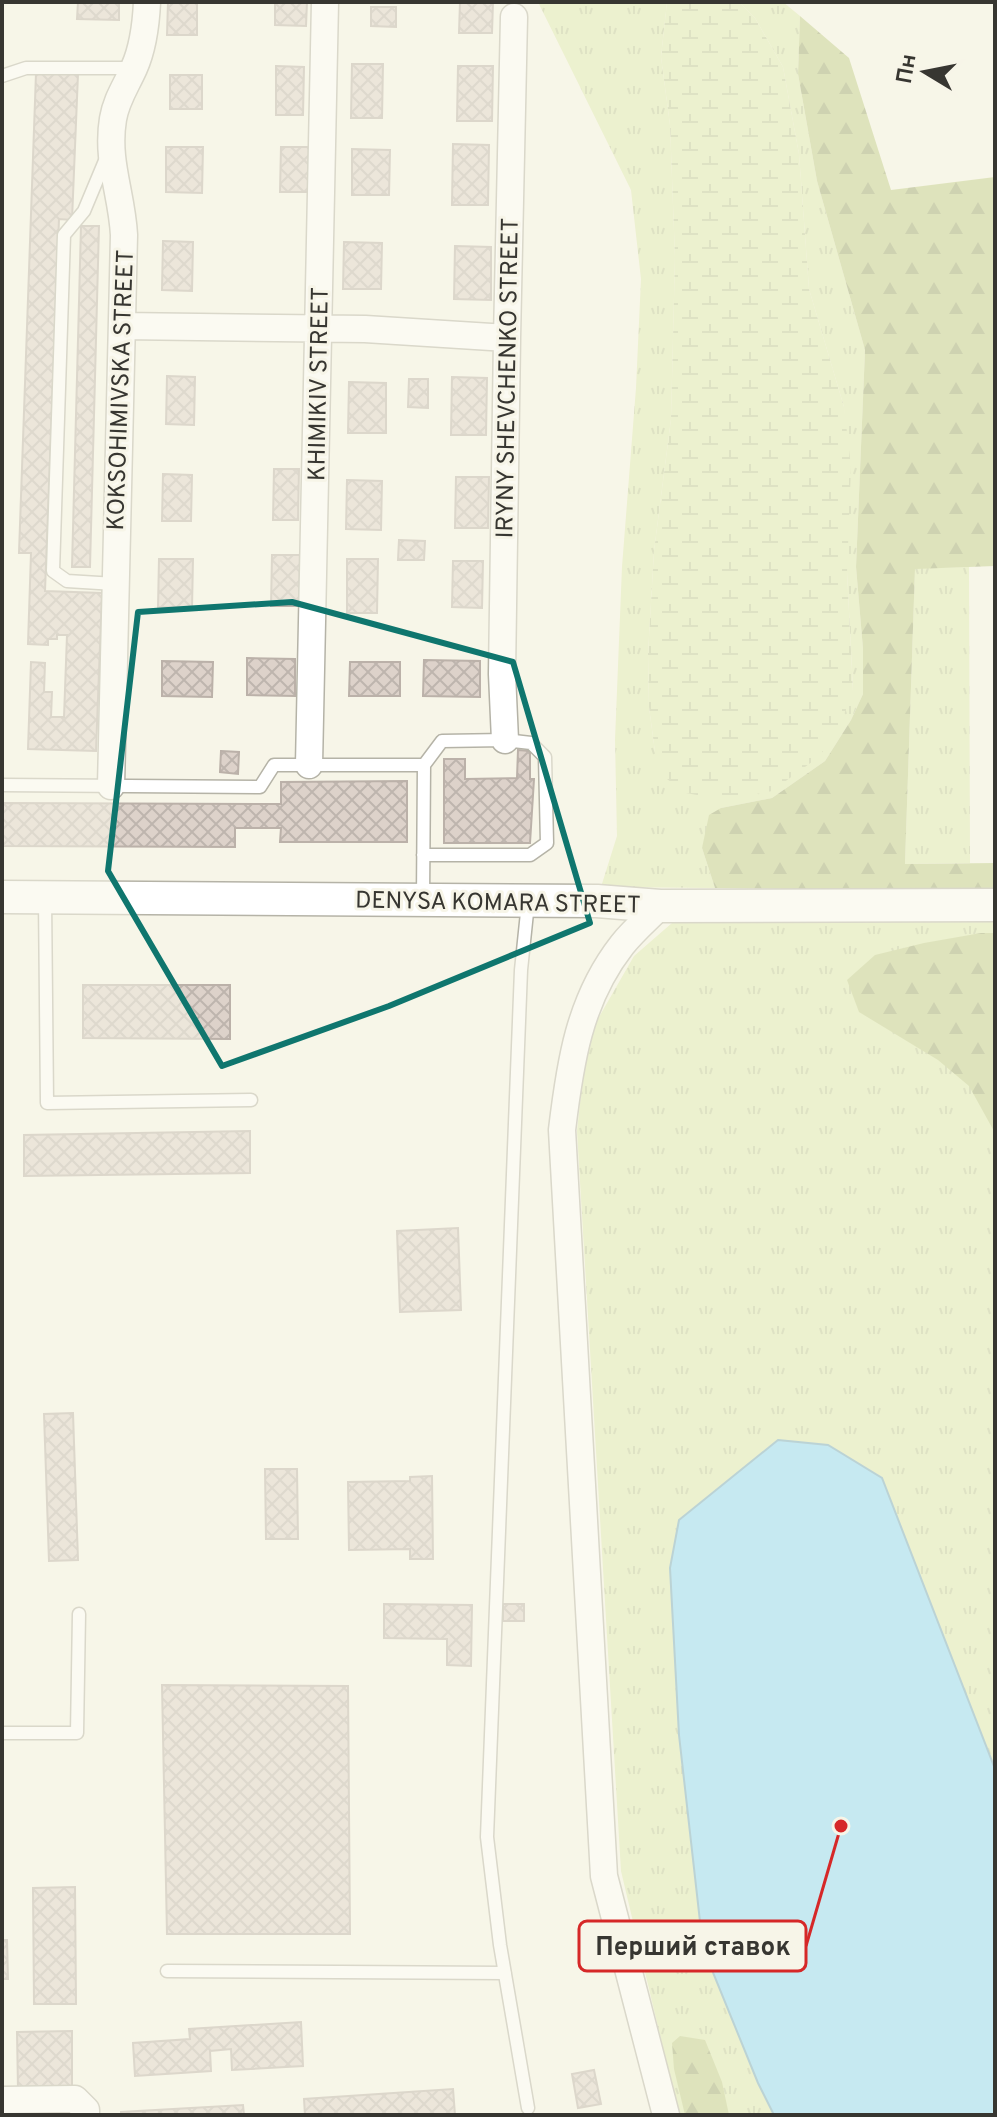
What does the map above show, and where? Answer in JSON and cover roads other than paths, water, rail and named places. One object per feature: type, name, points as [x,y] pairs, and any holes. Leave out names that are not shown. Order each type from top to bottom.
[{"type":"street","name":"KOKSOHIMIVSKA STREET","points":[[111,786],[123,207],[109,151],[113,118],[120,93],[134,68],[146,22],[147,2]]},
{"type":"street","name":"KHIMIKIV STREET","points":[[309,765],[325,2]]},
{"type":"street","name":"IRYNY SHEVCHENKO STREET","points":[[505,740],[502,674],[514,17]]},
{"type":"street","points":[[122,326],[365,329],[507,338]]},
{"type":"street","name":"DENYSA KOMARA STREET","points":[[2,897],[528,901],[660,906],[995,905]]},
{"type":"street","points":[[660,906],[623,944],[596,985],[570,1061],[562,1130],[604,1876],[666,2115]]},
{"type":"street","points":[[2,2100],[75,2099],[86,2110],[86,2115]]},
{"type":"lane","points":[[2,76],[26,68],[134,68]]},
{"type":"lane","points":[[109,151],[84,211],[64,235],[53,571],[67,581],[115,584]]},
{"type":"lane","points":[[423,855],[530,855],[547,843],[545,757],[531,743],[505,740],[442,741],[424,765],[423,855],[423,900]]},
{"type":"lane","points":[[2,785],[260,787],[274,765],[424,765]]},
{"type":"lane","points":[[45,898],[47,1103],[251,1100]]},
{"type":"lane","points":[[528,901],[520,1002],[487,1837],[505,1973],[528,2108]]},
{"type":"lane","points":[[2,1733],[77,1733],[79,1614]]},
{"type":"lane","points":[[167,1971],[505,1973]]},
{"type":"water","points":[[778,1440],[828,1445],[882,1478],[995,1769],[995,2115],[774,2115],[703,1948],[679,1735],[670,1568],[679,1520]]},
{"type":"place","name":"Перший ставок","points":[[841,1826]]}]
